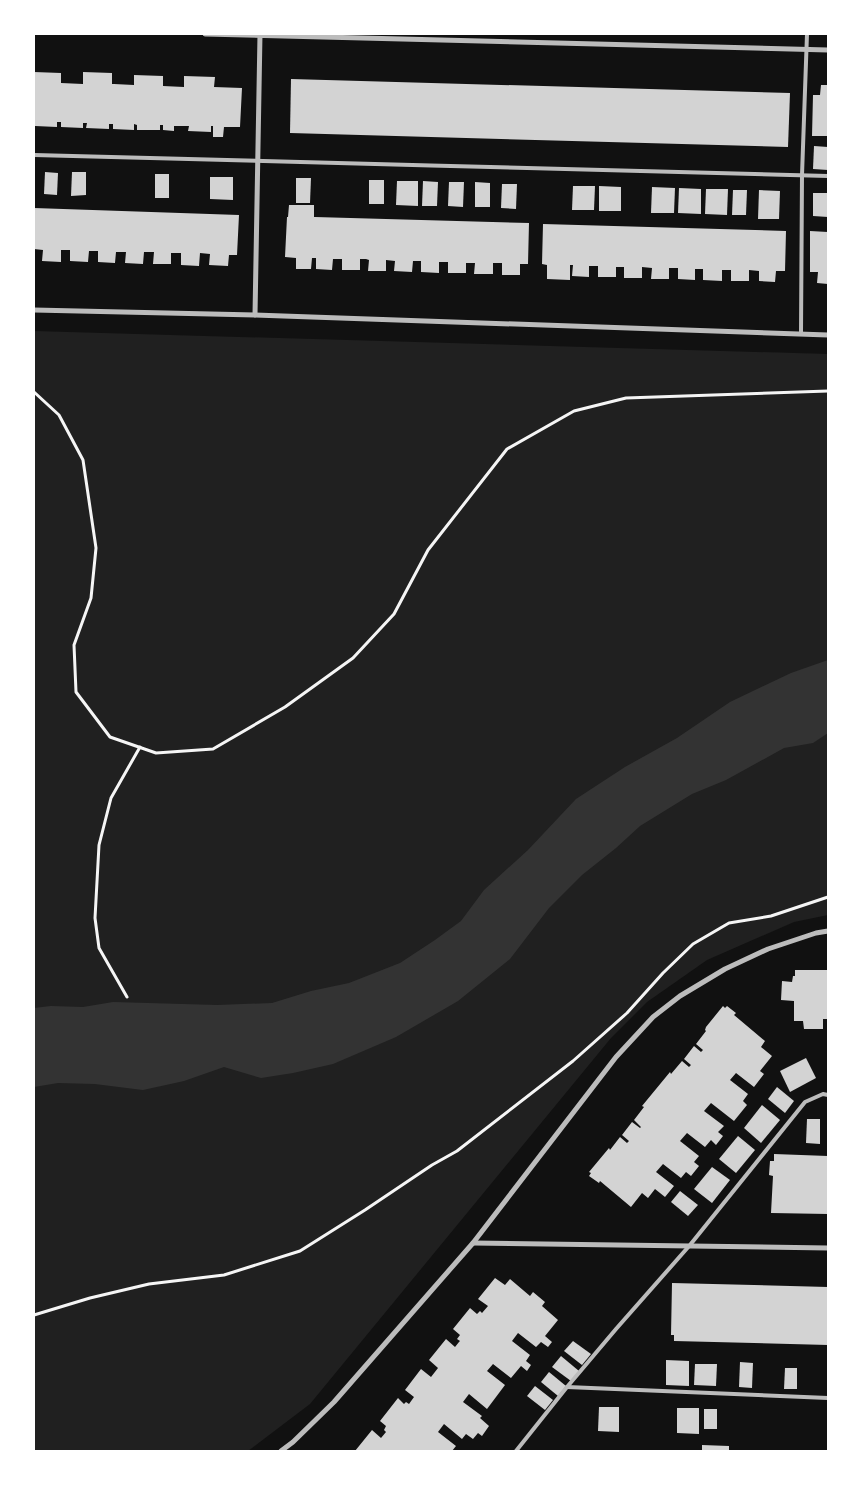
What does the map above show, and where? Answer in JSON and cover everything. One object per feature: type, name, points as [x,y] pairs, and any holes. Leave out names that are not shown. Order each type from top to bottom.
[{"type":"street","points":[[205,34],[828,50]]},
{"type":"street","points":[[255,315],[260,35]]},
{"type":"street","points":[[34,310],[255,315],[828,335]]},
{"type":"street","points":[[280,1451],[293,1442],[334,1402],[473,1243],[616,1057],[653,1017],[688,991],[733,965],[768,949],[816,933],[828,931]]},
{"type":"street","points":[[473,1243],[828,1248]]},
{"type":"lane","points":[[801,334],[802,175],[807,34]]},
{"type":"lane","points":[[34,155],[828,176]]},
{"type":"lane","points":[[516,1451],[567,1386],[690,1245],[805,1102],[822,1094],[828,1095]]},
{"type":"lane","points":[[567,1386],[828,1398]]},
{"type":"path","points":[[34,392],[59,414],[82,460],[96,548],[92,598],[74,645],[76,692],[110,738],[156,753],[213,749],[284,707],[353,658],[394,614],[428,550],[508,449],[574,411],[626,398],[828,391]]},
{"type":"path","points":[[127,997],[99,948],[95,918],[99,845],[111,798],[140,747]]},
{"type":"path","points":[[34,1315],[90,1298],[149,1284],[224,1275],[300,1252],[457,1151],[574,1061],[627,1013],[692,944],[729,923],[771,916],[828,897]]},
{"type":"shaded area","points":[[34,331],[828,354],[828,915],[794,922],[707,960],[647,1002],[611,1038],[310,1404],[248,1451],[34,1451]]},
{"type":"shaded area","points":[[828,660],[828,733],[813,743],[784,748],[726,780],[692,794],[640,826],[582,875],[549,908],[510,959],[458,1001],[396,1037],[333,1064],[261,1078],[224,1067],[184,1081],[143,1090],[95,1084],[58,1083],[34,1087],[34,1008],[51,1006],[83,1007],[113,1002],[217,1005],[272,1003],[311,991],[349,983],[400,963],[461,921],[484,890],[528,850],[576,799],[625,767],[677,738],[730,702],[791,673]]},
{"type":"building","points":[[34,72],[61,73],[61,83],[83,84],[83,72],[112,73],[112,84],[134,85],[134,75],[163,76],[163,86],[184,87],[184,76],[215,77],[214,87],[242,88],[240,127],[224,127],[223,137],[213,137],[213,126],[211,126],[211,132],[188,131],[189,126],[174,126],[174,131],[163,130],[163,125],[160,125],[160,130],[137,130],[137,125],[134,124],[134,130],[113,129],[113,124],[109,124],[109,129],[86,128],[87,123],[83,123],[83,128],[61,127],[61,122],[57,122],[57,127],[35,126]]},
{"type":"building","points":[[291,79],[790,93],[788,147],[290,133]]},
{"type":"building","points":[[821,85],[828,85],[828,136],[812,136],[813,95],[820,95]]},
{"type":"building","points":[[814,146],[828,147],[828,170],[813,169]]},
{"type":"building","points":[[45,172],[58,173],[57,195],[44,194]]},
{"type":"building","points":[[72,172],[86,172],[86,195],[71,196]]},
{"type":"building","points":[[155,174],[169,174],[169,198],[155,198]]},
{"type":"building","points":[[210,177],[233,177],[233,200],[210,199]]},
{"type":"building","points":[[296,178],[311,178],[310,203],[296,203]]},
{"type":"building","points":[[369,180],[384,180],[384,204],[369,204]]},
{"type":"building","points":[[397,181],[418,181],[418,206],[396,205]]},
{"type":"building","points":[[423,181],[438,182],[437,206],[422,206]]},
{"type":"building","points":[[449,182],[464,182],[463,207],[448,206]]},
{"type":"building","points":[[475,182],[490,183],[490,207],[475,207]]},
{"type":"building","points":[[502,184],[517,184],[516,209],[501,208]]},
{"type":"building","points":[[573,186],[595,186],[594,210],[572,210]]},
{"type":"building","points":[[599,186],[621,187],[621,211],[599,211]]},
{"type":"building","points":[[652,187],[675,188],[674,213],[651,213]]},
{"type":"building","points":[[679,188],[701,189],[701,214],[678,213]]},
{"type":"building","points":[[706,189],[728,189],[727,215],[705,214]]},
{"type":"building","points":[[733,190],[747,190],[746,215],[732,215]]},
{"type":"building","points":[[759,190],[780,191],[779,219],[758,219]]},
{"type":"building","points":[[813,193],[828,193],[828,217],[813,216]]},
{"type":"building","points":[[289,205],[314,205],[314,217],[529,223],[528,264],[520,264],[520,275],[502,275],[502,263],[493,263],[493,274],[474,274],[475,263],[466,263],[466,273],[448,273],[448,262],[439,262],[439,273],[421,272],[421,261],[413,261],[412,272],[394,271],[395,261],[386,260],[386,271],[368,271],[369,260],[366,259],[360,259],[360,270],[342,270],[342,259],[333,259],[332,270],[316,269],[316,258],[312,258],[311,269],[296,269],[296,258],[285,257]]},
{"type":"building","points":[[34,208],[239,215],[237,255],[229,255],[228,266],[209,265],[210,254],[200,253],[199,266],[181,265],[181,253],[171,253],[171,264],[153,264],[154,252],[144,252],[143,264],[125,263],[126,252],[116,252],[115,263],[98,262],[98,251],[89,251],[88,262],[70,261],[70,250],[61,250],[61,262],[42,261],[43,250],[34,249]]},
{"type":"building","points":[[543,224],[786,231],[785,271],[776,271],[775,282],[759,281],[759,271],[749,270],[749,281],[731,281],[731,270],[722,270],[722,281],[703,280],[703,269],[695,269],[695,280],[678,279],[678,268],[669,268],[669,279],[651,279],[652,268],[642,267],[642,278],[624,278],[624,267],[616,267],[616,277],[598,277],[598,266],[589,266],[589,277],[572,276],[573,265],[570,265],[570,280],[547,279],[547,265],[542,264]]},
{"type":"building","points":[[810,231],[828,232],[828,284],[817,283],[818,272],[810,272]]},
{"type":"building","points":[[795,970],[828,970],[828,1019],[823,1019],[823,1029],[804,1029],[803,1021],[794,1021],[794,1001],[781,1000],[782,981],[792,982]]},
{"type":"building","points":[[723,1006],[725,1008],[727,1006],[736,1013],[734,1015],[765,1041],[761,1047],[772,1056],[760,1071],[764,1074],[754,1087],[736,1073],[730,1080],[748,1094],[743,1101],[747,1105],[734,1121],[711,1103],[704,1111],[724,1126],[718,1132],[723,1136],[716,1145],[711,1140],[705,1147],[687,1133],[680,1141],[699,1156],[694,1162],[699,1166],[691,1176],[686,1172],[681,1178],[663,1164],[656,1172],[674,1186],[665,1197],[655,1189],[648,1198],[642,1193],[631,1207],[600,1181],[599,1183],[589,1176],[591,1173],[589,1172],[620,1137],[627,1143],[629,1141],[622,1135],[632,1122],[641,1127],[634,1120],[644,1107],[642,1106],[670,1072],[671,1074],[682,1061],[689,1067],[691,1065],[684,1059],[694,1046],[701,1052],[703,1050],[696,1044],[706,1031],[706,1027]]},
{"type":"building","points":[[806,1058],[816,1078],[790,1092],[780,1071]]},
{"type":"building","points":[[777,1087],[794,1101],[785,1113],[768,1099]]},
{"type":"building","points":[[762,1105],[780,1120],[761,1143],[744,1128]]},
{"type":"building","points":[[807,1119],[820,1119],[820,1144],[806,1143]]},
{"type":"building","points":[[738,1136],[755,1150],[736,1173],[719,1159]]},
{"type":"building","points":[[774,1154],[828,1156],[828,1214],[771,1213],[773,1176],[769,1175],[770,1161],[774,1161]]},
{"type":"building","points":[[712,1167],[730,1180],[712,1203],[694,1189]]},
{"type":"building","points":[[680,1191],[698,1205],[688,1216],[671,1202]]},
{"type":"building","points":[[495,1278],[505,1285],[510,1279],[530,1296],[533,1292],[545,1302],[542,1306],[558,1320],[545,1336],[552,1342],[548,1347],[541,1342],[536,1347],[518,1333],[512,1341],[530,1355],[526,1361],[531,1365],[527,1371],[521,1366],[511,1378],[493,1364],[487,1371],[505,1385],[487,1409],[469,1394],[463,1402],[482,1416],[480,1418],[489,1426],[482,1436],[478,1433],[473,1439],[466,1434],[462,1439],[444,1424],[438,1432],[456,1446],[452,1451],[355,1451],[372,1430],[381,1438],[386,1432],[384,1430],[386,1426],[380,1421],[398,1398],[404,1404],[406,1402],[409,1404],[414,1397],[405,1390],[421,1369],[431,1377],[438,1368],[429,1360],[446,1339],[455,1347],[460,1341],[457,1339],[460,1335],[453,1329],[470,1308],[477,1314],[480,1311],[482,1313],[488,1306],[478,1299]]},
{"type":"building","points":[[672,1283],[828,1287],[828,1345],[674,1341],[674,1335],[671,1335]]},
{"type":"building","points":[[573,1341],[591,1354],[582,1365],[564,1351]]},
{"type":"building","points":[[561,1356],[579,1371],[571,1381],[552,1367]]},
{"type":"building","points":[[666,1360],[689,1361],[689,1386],[666,1385]]},
{"type":"building","points":[[740,1362],[753,1363],[752,1388],[739,1387]]},
{"type":"building","points":[[695,1364],[717,1364],[716,1386],[694,1385]]},
{"type":"building","points":[[785,1368],[797,1368],[797,1389],[784,1389]]},
{"type":"building","points":[[549,1372],[566,1386],[558,1396],[541,1382]]},
{"type":"building","points":[[535,1386],[553,1400],[545,1410],[527,1396]]},
{"type":"building","points":[[599,1407],[619,1407],[619,1432],[598,1431]]},
{"type":"building","points":[[677,1408],[699,1408],[699,1434],[677,1433]]},
{"type":"building","points":[[704,1409],[717,1409],[717,1429],[704,1429]]},
{"type":"building","points":[[702,1445],[729,1446],[729,1451],[702,1451]]}]
